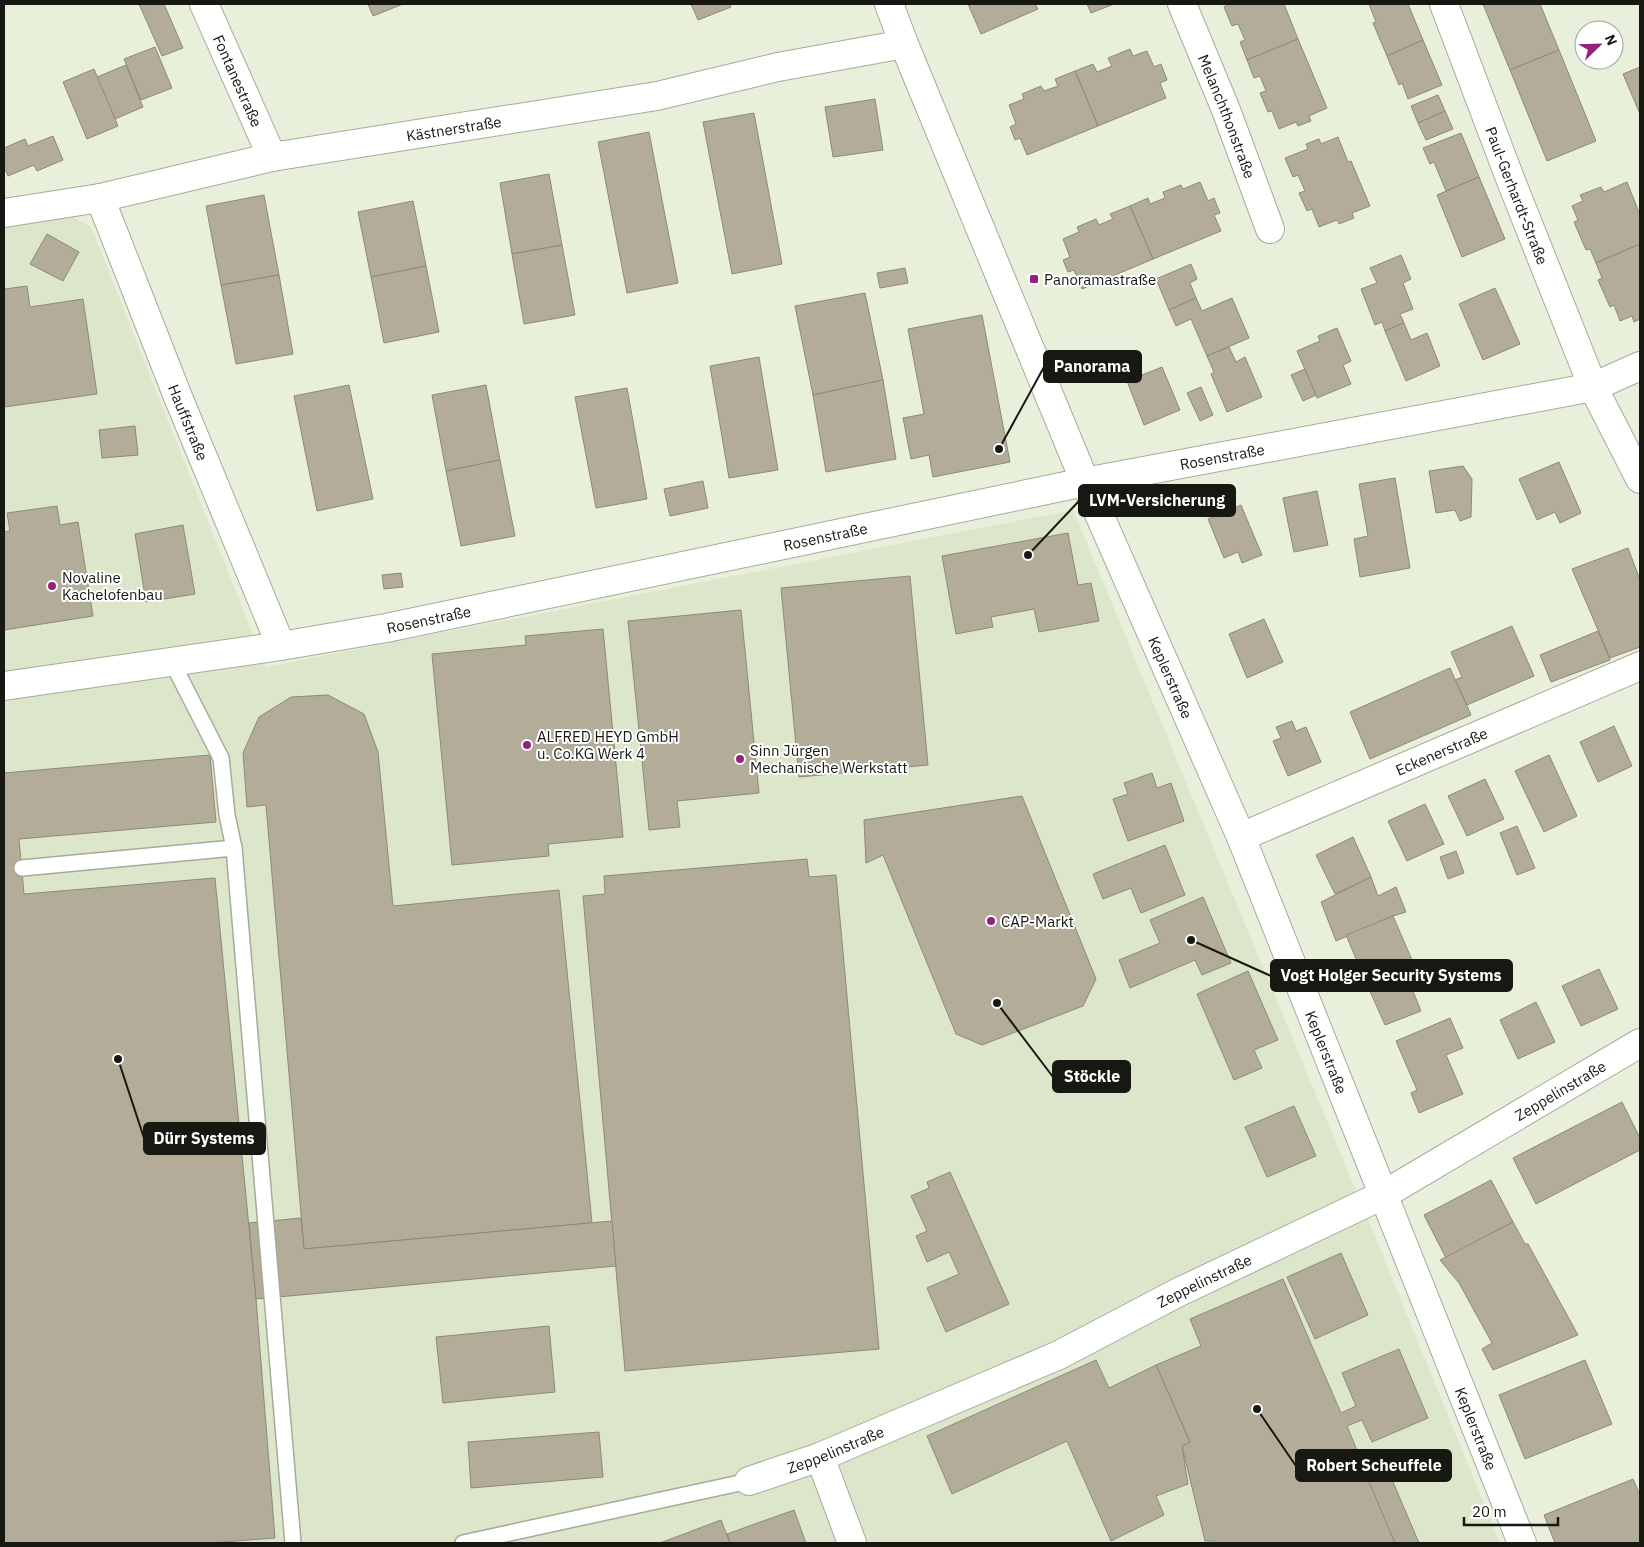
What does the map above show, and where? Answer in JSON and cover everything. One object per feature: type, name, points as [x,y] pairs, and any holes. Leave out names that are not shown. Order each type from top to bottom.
[{"type":"street","name":"Fontanestraße","points":[[204,4],[272,157]]},
{"type":"street","points":[[889,4],[1084,482]]},
{"type":"street","name":"Melanchthonstraße","points":[[1182,4],[1226,110],[1270,229]]},
{"type":"street","name":"Paul-Gerhardt-Straße","points":[[1444,4],[1592,387],[1640,479]]},
{"type":"street","name":"Kästnerstraße","points":[[4,213],[100,198],[272,157],[657,96],[778,67],[904,44]]},
{"type":"street","name":"Hauffstraße","points":[[100,198],[182,406],[281,646]]},
{"type":"street","name":"Rosenstraße","points":[[4,686],[281,646],[386,628],[1084,482],[1592,387],[1640,366]]},
{"type":"street","name":"Keplerstraße","points":[[1084,482],[1241,837],[1522,1543]]},
{"type":"street","name":"Eckenerstraße","points":[[1241,837],[1640,666]]},
{"type":"street","name":"Zeppelinstraße","points":[[749,1480],[820,1457],[1059,1355],[1178,1293],[1383,1196],[1637,1052]]},
{"type":"street","points":[[820,1457],[852,1543]]},
{"type":"lane","points":[[172,662],[221,758],[227,815],[234,848],[293,1543]]},
{"type":"lane","points":[[22,868],[234,848]]},
{"type":"lane","points":[[463,1543],[749,1480]]},
{"type":"shaded area","points":[[71,216],[91,227],[266,667],[1073,510],[1383,1256],[1500,1543],[4,1543],[4,224]]},
{"type":"building","points":[[139,4],[164,4],[183,48],[162,56]]},
{"type":"building","points":[[368,4],[403,4],[373,16]]},
{"type":"building","points":[[691,4],[730,4],[731,7],[698,20]]},
{"type":"building","points":[[968,4],[1035,4],[1038,9],[981,34]]},
{"type":"building","points":[[1087,4],[1114,4],[1091,13]]},
{"type":"building","points":[[1228,4],[1284,4],[1298,39],[1247,60],[1240,42],[1245,40],[1238,24],[1232,26],[1224,7]]},
{"type":"building","points":[[1369,4],[1408,4],[1423,40],[1387,56],[1373,23],[1376,22]]},
{"type":"building","points":[[1483,4],[1540,4],[1559,50],[1510,70]]},
{"type":"building","points":[[1298,39],[1327,108],[1309,116],[1311,121],[1298,126],[1296,122],[1279,129],[1272,111],[1268,112],[1260,93],[1266,91],[1260,76],[1254,78],[1247,60]]},
{"type":"building","points":[[1423,40],[1442,85],[1408,99],[1402,83],[1399,85],[1387,56]]},
{"type":"building","points":[[155,47],[172,88],[141,100],[124,59]]},
{"type":"building","points":[[1130,49],[1133,56],[1147,51],[1154,67],[1161,64],[1167,80],[1160,83],[1166,98],[1098,126],[1075,71],[1093,64],[1097,72],[1112,66],[1108,58]]},
{"type":"building","points":[[1559,50],[1596,141],[1547,161],[1510,70]]},
{"type":"building","points":[[126,65],[143,107],[115,119],[97,77]]},
{"type":"building","points":[[1640,67],[1640,114],[1623,74]]},
{"type":"building","points":[[94,69],[118,126],[87,139],[63,82]]},
{"type":"building","points":[[1075,71],[1098,126],[1027,155],[1020,138],[1015,140],[1010,127],[1016,124],[1009,105],[1024,99],[1022,94],[1041,86],[1044,91],[1058,86],[1055,79]]},
{"type":"building","points":[[1438,95],[1445,111],[1418,123],[1411,106]]},
{"type":"building","points":[[875,99],[883,150],[833,157],[825,107]]},
{"type":"building","points":[[1445,111],[1453,129],[1426,140],[1418,123]]},
{"type":"building","points":[[754,113],[782,264],[732,274],[703,122]]},
{"type":"building","points":[[649,132],[678,283],[627,293],[598,142]]},
{"type":"building","points":[[1461,133],[1479,177],[1446,191],[1434,162],[1430,164],[1423,148]]},
{"type":"building","points":[[53,136],[63,160],[37,171],[34,165],[8,176],[6,171],[4,171],[4,148],[25,139],[28,146]]},
{"type":"building","points":[[1338,137],[1348,162],[1351,161],[1370,206],[1352,213],[1354,218],[1339,224],[1337,220],[1319,227],[1312,209],[1307,211],[1299,193],[1305,191],[1298,175],[1293,177],[1285,158],[1308,149],[1306,144],[1319,139],[1321,144]]},
{"type":"building","points":[[549,174],[562,245],[512,254],[500,183]]},
{"type":"building","points":[[1479,177],[1505,239],[1462,257],[1437,195]]},
{"type":"building","points":[[1200,182],[1208,201],[1214,198],[1220,213],[1214,215],[1221,231],[1153,259],[1130,206],[1148,198],[1150,204],[1165,198],[1163,192],[1181,185],[1183,189]]},
{"type":"building","points":[[1627,182],[1640,215],[1640,244],[1596,263],[1590,249],[1586,250],[1574,222],[1578,220],[1572,206],[1583,201],[1580,195],[1601,187],[1604,192]]},
{"type":"building","points":[[264,195],[279,275],[221,285],[206,206]]},
{"type":"building","points":[[413,201],[426,266],[371,277],[358,212]]},
{"type":"building","points":[[1130,206],[1153,259],[1082,289],[1074,270],[1068,272],[1063,260],[1070,257],[1063,239],[1079,232],[1077,227],[1096,219],[1099,225],[1113,219],[1110,214]]},
{"type":"building","points":[[47,234],[79,252],[63,281],[30,264]]},
{"type":"building","points":[[1640,244],[1640,319],[1634,322],[1632,316],[1620,321],[1614,305],[1610,307],[1598,280],[1602,278],[1596,263]]},
{"type":"building","points":[[562,245],[575,315],[524,324],[512,254]]},
{"type":"building","points":[[1401,255],[1411,279],[1403,283],[1413,309],[1400,314],[1404,323],[1385,331],[1382,322],[1375,325],[1361,289],[1377,283],[1370,268]]},
{"type":"building","points":[[1191,264],[1197,279],[1190,283],[1196,298],[1169,310],[1156,279]]},
{"type":"building","points":[[426,266],[439,332],[384,343],[371,277]]},
{"type":"building","points":[[905,268],[908,283],[880,288],[877,273]]},
{"type":"building","points":[[279,275],[293,354],[236,364],[221,285]]},
{"type":"building","points":[[4,284],[5,289],[27,286],[30,307],[83,299],[97,394],[4,407]]},
{"type":"building","points":[[1495,288],[1520,344],[1483,360],[1459,304]]},
{"type":"building","points":[[865,293],[883,380],[813,395],[795,306]]},
{"type":"building","points":[[1196,298],[1202,311],[1232,298],[1249,338],[1207,356],[1191,319],[1176,326],[1169,310]]},
{"type":"building","points":[[982,315],[1010,462],[933,477],[929,455],[911,459],[903,418],[924,414],[908,329]]},
{"type":"building","points":[[1404,323],[1411,340],[1427,333],[1440,366],[1406,381],[1385,331]]},
{"type":"building","points":[[1337,328],[1351,361],[1343,365],[1351,384],[1317,398],[1297,351],[1320,341],[1318,336]]},
{"type":"building","points":[[1229,347],[1236,362],[1245,357],[1262,397],[1227,412],[1211,374],[1214,372],[1207,356]]},
{"type":"building","points":[[759,357],[778,470],[729,478],[710,366]]},
{"type":"building","points":[[1162,367],[1180,410],[1144,425],[1127,381]]},
{"type":"building","points":[[1305,369],[1316,395],[1303,401],[1291,375]]},
{"type":"building","points":[[883,380],[896,459],[826,472],[813,395]]},
{"type":"building","points":[[349,385],[373,499],[317,511],[294,396]]},
{"type":"building","points":[[486,385],[500,460],[446,471],[432,395]]},
{"type":"building","points":[[1201,387],[1213,415],[1200,421],[1187,393]]},
{"type":"building","points":[[627,388],[647,499],[596,508],[575,397]]},
{"type":"building","points":[[135,426],[138,455],[102,458],[99,430]]},
{"type":"building","points":[[500,460],[515,536],[461,546],[446,471]]},
{"type":"building","points":[[1559,462],[1581,513],[1560,523],[1555,512],[1537,520],[1519,479]]},
{"type":"building","points":[[1463,466],[1472,479],[1471,517],[1460,521],[1455,510],[1436,513],[1429,471]]},
{"type":"building","points":[[1395,478],[1410,568],[1360,577],[1354,539],[1368,536],[1359,484]]},
{"type":"building","points":[[703,481],[708,508],[670,516],[664,489]]},
{"type":"building","points":[[1317,491],[1328,545],[1294,552],[1283,498]]},
{"type":"building","points":[[1241,505],[1262,555],[1242,563],[1238,552],[1224,558],[1208,519]]},
{"type":"building","points":[[57,506],[60,525],[78,522],[93,616],[4,630],[4,532],[10,531],[7,513]]},
{"type":"building","points":[[183,525],[195,594],[146,602],[135,534]]},
{"type":"building","points":[[1068,533],[1078,585],[1091,583],[1099,621],[1039,632],[1034,609],[991,617],[993,627],[956,634],[942,556]]},
{"type":"building","points":[[1628,548],[1640,580],[1640,647],[1610,658],[1572,569]]},
{"type":"building","points":[[401,573],[403,587],[384,589],[382,575]]},
{"type":"building","points":[[910,576],[928,765],[799,777],[781,588]]},
{"type":"building","points":[[741,610],[759,793],[677,801],[680,827],[649,830],[628,621]]},
{"type":"building","points":[[1264,619],[1283,662],[1247,678],[1229,634]]},
{"type":"building","points":[[1512,626],[1534,676],[1467,705],[1455,680],[1462,677],[1451,652]]},
{"type":"building","name":"ALFRED HEYD GmbH u. Co.KG Werk 4","points":[[603,629],[623,837],[548,844],[549,856],[452,865],[432,654],[526,645],[525,636]]},
{"type":"building","points":[[1598,631],[1610,660],[1551,682],[1540,655]]},
{"type":"building","points":[[1450,668],[1471,715],[1370,759],[1350,712]]},
{"type":"building","points":[[328,695],[364,714],[378,752],[393,906],[559,890],[592,1223],[304,1249],[266,805],[247,807],[243,753],[259,717],[291,697]]},
{"type":"building","points":[[1292,721],[1296,731],[1306,727],[1321,762],[1288,776],[1273,741],[1281,738],[1276,727]]},
{"type":"building","points":[[1614,726],[1632,766],[1598,782],[1580,742]]},
{"type":"building","points":[[210,755],[216,822],[19,839],[24,894],[215,878],[256,1299],[275,1538],[210,1543],[4,1543],[4,773]]},
{"type":"building","points":[[1549,755],[1577,816],[1544,832],[1515,771]]},
{"type":"building","points":[[1152,773],[1157,788],[1171,783],[1184,821],[1128,841],[1113,799],[1128,794],[1124,783]]},
{"type":"building","points":[[1485,779],[1504,819],[1467,836],[1448,796]]},
{"type":"building","name":"CAP-Markt","points":[[1022,796],[1096,979],[1083,1006],[982,1045],[956,1034],[883,855],[866,863],[864,820]]},
{"type":"building","points":[[1425,804],[1444,844],[1407,861],[1388,821]]},
{"type":"building","points":[[1517,826],[1535,868],[1517,875],[1500,833]]},
{"type":"building","points":[[1353,837],[1371,877],[1335,894],[1316,855]]},
{"type":"building","points":[[1165,845],[1185,895],[1141,913],[1131,888],[1103,899],[1093,874]]},
{"type":"building","points":[[1456,851],[1464,873],[1448,879],[1440,857]]},
{"type":"building","points":[[807,859],[809,877],[836,875],[879,1349],[625,1371],[583,896],[605,894],[604,876]]},
{"type":"building","points":[[1371,877],[1378,896],[1396,887],[1406,912],[1336,941],[1321,902]]},
{"type":"building","points":[[1203,897],[1231,963],[1202,975],[1195,960],[1130,988],[1119,960],[1160,943],[1150,920]]},
{"type":"building","points":[[1393,916],[1412,960],[1365,980],[1346,935]]},
{"type":"building","points":[[1402,964],[1421,1011],[1385,1025],[1365,980]]},
{"type":"building","points":[[1599,969],[1618,1009],[1581,1026],[1562,986]]},
{"type":"building","points":[[1248,971],[1278,1040],[1254,1050],[1262,1068],[1234,1080],[1197,994]]},
{"type":"building","points":[[1536,1002],[1555,1042],[1518,1059],[1500,1020]]},
{"type":"building","points":[[1450,1018],[1463,1048],[1446,1055],[1463,1094],[1419,1113],[1411,1093],[1417,1090],[1396,1041]]},
{"type":"building","points":[[1622,1102],[1640,1138],[1640,1150],[1536,1204],[1513,1158]]},
{"type":"building","points":[[1294,1106],[1316,1156],[1267,1177],[1245,1127]]},
{"type":"building","points":[[950,1172],[1009,1304],[946,1332],[927,1288],[959,1274],[949,1252],[927,1262],[916,1236],[927,1231],[911,1196],[929,1188],[927,1182]]},
{"type":"building","points":[[1491,1180],[1513,1222],[1446,1258],[1424,1215]]},
{"type":"building","points":[[301,1218],[304,1249],[612,1221],[616,1266],[256,1299],[249,1223]]},
{"type":"building","points":[[1513,1222],[1525,1244],[1528,1244],[1578,1335],[1493,1370],[1482,1349],[1492,1343],[1459,1283],[1440,1260]]},
{"type":"building","points":[[1341,1253],[1368,1315],[1315,1339],[1287,1277]]},
{"type":"building","points":[[1283,1279],[1341,1413],[1356,1406],[1342,1373],[1399,1349],[1428,1418],[1372,1442],[1362,1420],[1347,1426],[1395,1543],[1216,1543],[1215,1541],[1205,1541],[1182,1446],[1190,1442],[1156,1365],[1201,1346],[1190,1319]]},
{"type":"building","points":[[549,1326],[555,1392],[443,1403],[436,1337]]},
{"type":"building","points":[[1096,1360],[1109,1388],[1156,1365],[1190,1442],[1182,1446],[1188,1484],[1156,1496],[1164,1515],[1111,1541],[1067,1441],[952,1494],[927,1436]]},
{"type":"building","points":[[1585,1360],[1612,1424],[1525,1459],[1499,1395]]},
{"type":"building","points":[[599,1432],[603,1477],[471,1488],[468,1442]]},
{"type":"building","points":[[1379,1449],[1419,1543],[1395,1543],[1359,1458]]},
{"type":"building","points":[[1633,1479],[1640,1495],[1640,1543],[1555,1543],[1544,1515]]},
{"type":"building","points":[[794,1510],[806,1543],[730,1543],[727,1534]]},
{"type":"building","points":[[721,1520],[730,1543],[660,1543]]},
{"type":"place","name":"Panoramastraße","points":[[1034,279]]},
{"type":"place","name":"Panorama","points":[[999,449]]},
{"type":"place","name":"LVM-Versicherung","points":[[1028,555]]},
{"type":"place","name":"Novaline Kachelofenbau","points":[[52,586]]},
{"type":"place","name":"ALFRED HEYD GmbH u. Co.KG Werk 4","points":[[527,745]]},
{"type":"place","name":"Sinn Jürgen Mechanische Werkstatt","points":[[740,759]]},
{"type":"place","name":"CAP-Markt","points":[[991,921]]},
{"type":"place","name":"Vogt Holger Security Systems","points":[[1191,940]]},
{"type":"place","name":"Stöckle","points":[[997,1003]]},
{"type":"place","name":"Dürr Systems","points":[[118,1059]]},
{"type":"place","name":"Robert Scheuffele","points":[[1257,1409]]}]
